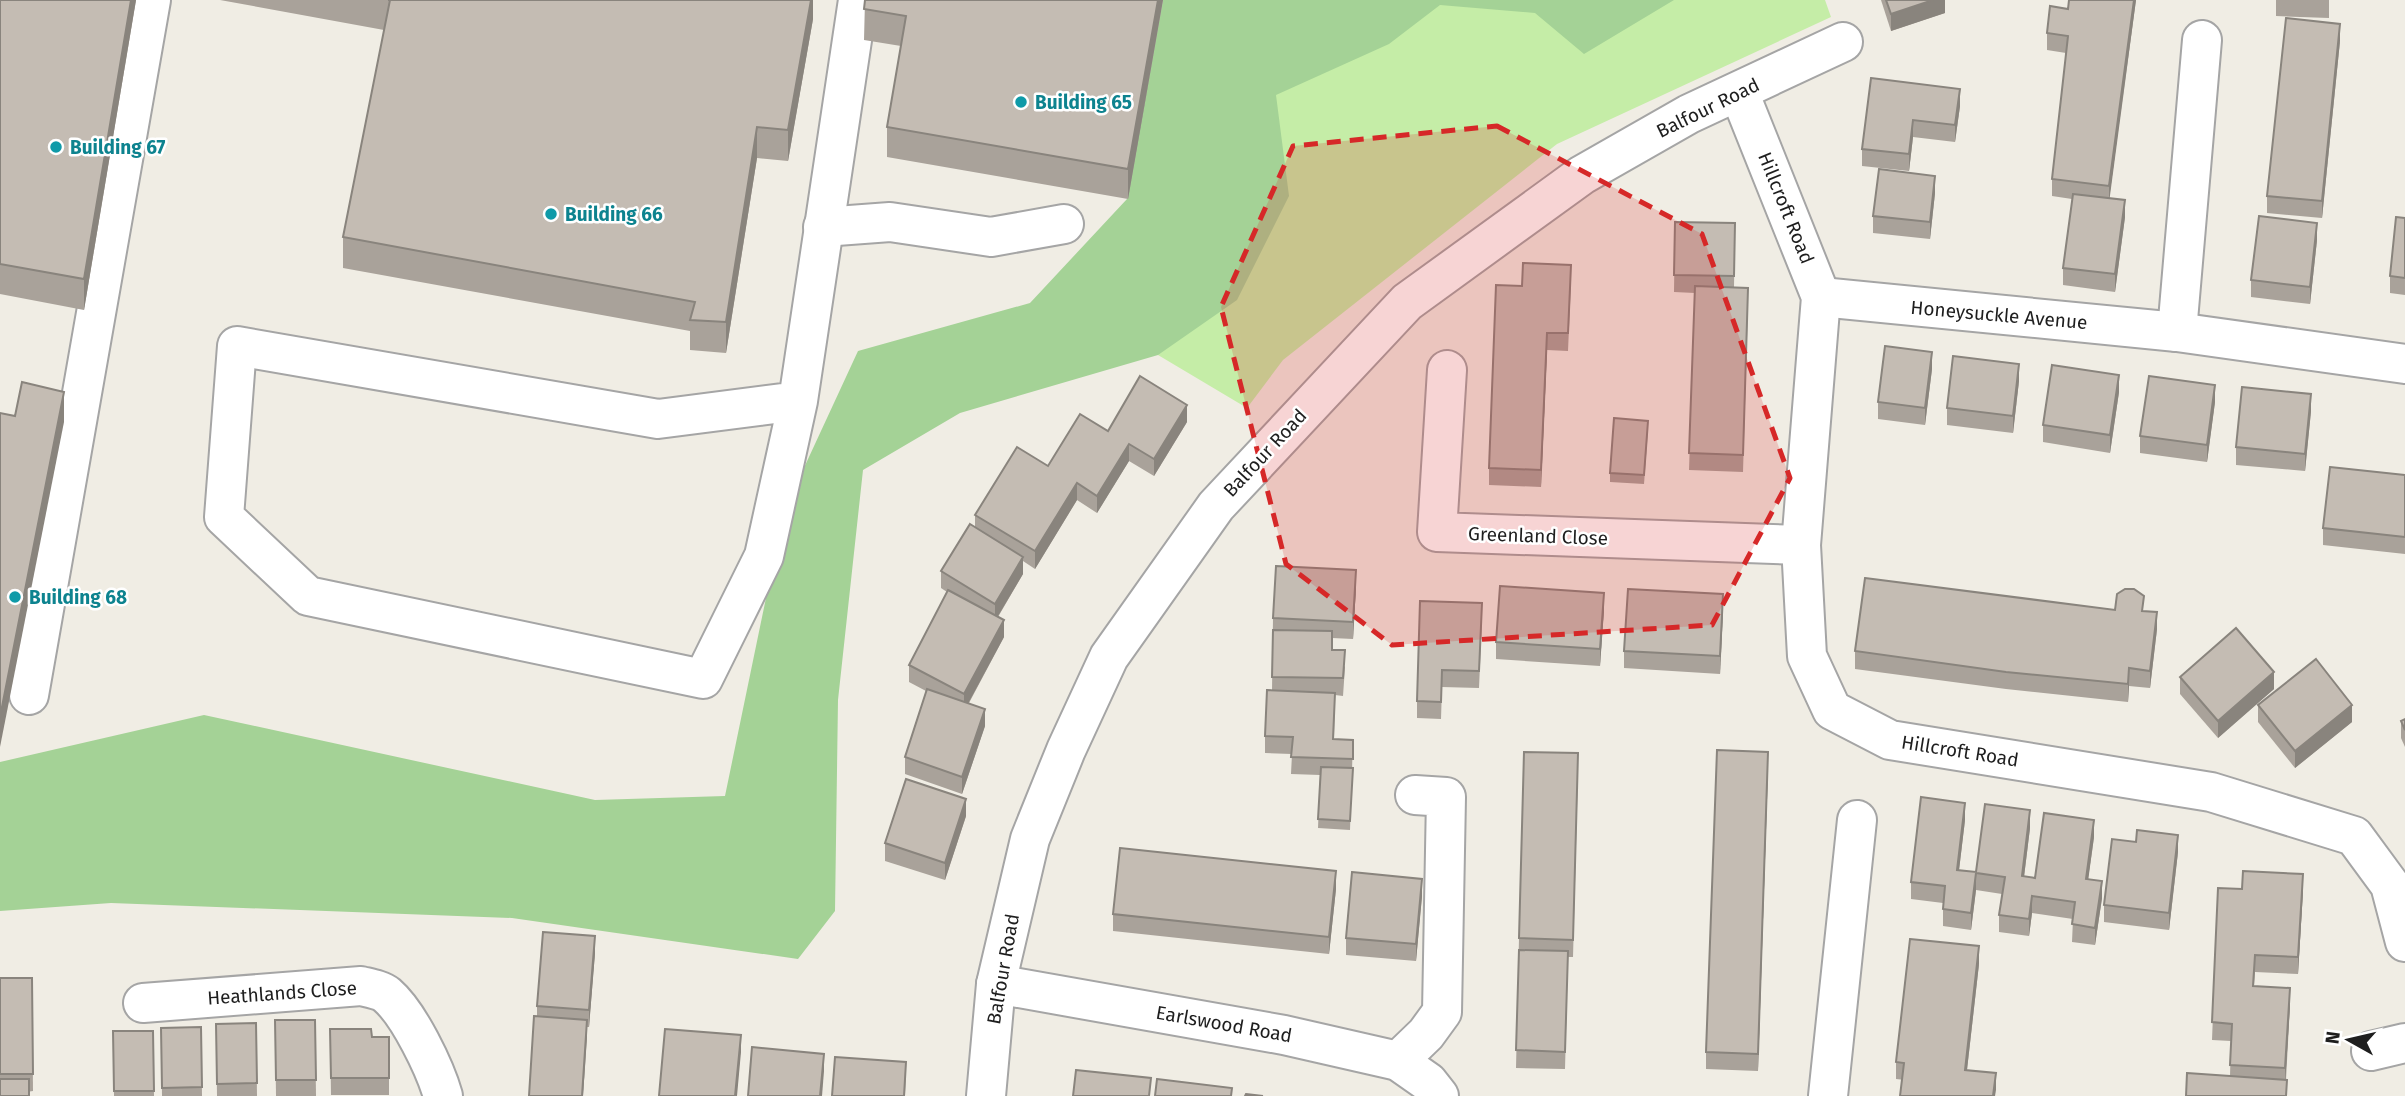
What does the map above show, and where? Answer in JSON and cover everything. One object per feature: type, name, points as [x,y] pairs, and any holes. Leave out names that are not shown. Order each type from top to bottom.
[{"type":"street","points":[[29,695],[151,0]]},
{"type":"street","points":[[798,401],[658,419],[237,346],[224,517],[308,596],[703,680],[764,556],[798,401],[858,0]]},
{"type":"street","points":[[2177,332],[2202,40]]},
{"type":"street","name":"Balfour Road","points":[[986,1096],[996,984],[1030,839],[1071,739],[1109,657],[1216,506],[1406,302],[1581,175],[1689,114],[1843,42]]},
{"type":"street","name":"Hillcroft Road","points":[[1739,92],[1821,298],[1801,545],[1807,656],[1832,709],[1891,740],[2211,792],[2354,836],[2390,885],[2405,942]]},
{"type":"street","points":[[823,227],[890,222],[991,237],[1064,224]]},
{"type":"street","name":"Honeysuckle Avenue","points":[[1821,298],[2177,332],[2405,364]]},
{"type":"street","name":"Greenland Close","points":[[1447,370],[1437,532],[1801,545]]},
{"type":"street","points":[[1398,1061],[1426,1034],[1442,1012],[1446,797],[1415,795]]},
{"type":"street","points":[[1828,1096],[1857,820]]},
{"type":"street","name":"Earlswood Road","points":[[996,984],[1284,1035],[1398,1061],[1428,1082],[1438,1096]]},
{"type":"street","name":"Heathlands Close","points":[[143,1003],[361,986],[386,994],[408,1021],[437,1076],[443,1096]]},
{"type":"highlighted area","points":[[1497,126],[1702,234],[1790,478],[1712,625],[1392,645],[1286,564],[1221,307],[1293,146]]},
{"type":"green space","points":[[1163,0],[1674,0],[1584,54],[1535,13],[1440,5],[1389,44],[1276,95],[1289,196],[1237,300],[1158,355],[960,413],[863,470],[838,700],[835,911],[798,959],[512,918],[111,903],[0,911],[0,762],[204,715],[595,800],[725,796],[784,511],[858,351],[1030,303],[1127,199]]},
{"type":"green space","points":[[1304,0],[1825,0],[1831,17],[1557,144],[1283,360],[1247,408],[1158,355],[1247,12]]},
{"type":"building","name":"Building 67","points":[[0,0],[131,0],[84,279],[0,264]]},
{"type":"building","name":"Building 66","points":[[390,0],[811,0],[788,130],[757,127],[726,322],[690,320],[695,302],[343,237]]},
{"type":"building","name":"Building 65","points":[[865,0],[1158,0],[1128,169],[887,127],[906,16],[864,9]]},
{"type":"building","points":[[1886,0],[1933,0],[1891,14]]},
{"type":"building","points":[[2069,0],[2134,0],[2109,186],[2052,179],[2068,36],[2047,33],[2050,6],[2068,9]]},
{"type":"building","points":[[2286,18],[2340,24],[2322,201],[2267,196]]},
{"type":"building","points":[[1871,78],[1960,89],[1955,125],[1913,120],[1909,154],[1862,149]]},
{"type":"building","points":[[1879,169],[1935,176],[1930,222],[1873,216]]},
{"type":"building","points":[[2073,194],[2125,200],[2115,274],[2063,268]]},
{"type":"building","points":[[2259,216],[2317,223],[2310,287],[2251,280]]},
{"type":"building","points":[[2396,217],[2405,218],[2405,278],[2390,276]]},
{"type":"building","points":[[1675,222],[1735,223],[1734,276],[1674,275]]},
{"type":"building","points":[[1523,263],[1571,265],[1568,333],[1547,333],[1541,470],[1489,468],[1496,285],[1522,286]]},
{"type":"building","points":[[1695,286],[1748,288],[1743,455],[1689,453]]},
{"type":"building","points":[[1885,346],[1932,352],[1925,408],[1878,402]]},
{"type":"building","points":[[1953,356],[2019,364],[2013,416],[1947,408]]},
{"type":"building","points":[[2052,365],[2119,375],[2110,435],[2043,425]]},
{"type":"building","points":[[1140,376],[1187,405],[1154,459],[1129,444],[1097,496],[1077,483],[1035,551],[975,515],[1017,447],[1048,466],[1080,414],[1108,431]]},
{"type":"building","points":[[2149,376],[2215,385],[2207,445],[2140,436]]},
{"type":"building","name":"Building 68","points":[[22,382],[64,392],[0,717],[0,413],[15,416]]},
{"type":"building","points":[[2242,387],[2311,394],[2305,454],[2236,447]]},
{"type":"building","points":[[1614,418],[1648,421],[1644,475],[1610,473]]},
{"type":"building","points":[[2330,467],[2405,475],[2405,537],[2323,528]]},
{"type":"building","points":[[970,524],[1023,557],[995,604],[941,571]]},
{"type":"building","points":[[1276,566],[1356,570],[1353,622],[1273,618]]},
{"type":"building","points":[[1865,578],[2115,610],[2117,594],[2125,589],[2134,589],[2144,596],[2142,611],[2157,612],[2150,671],[2129,668],[2128,684],[2006,672],[1855,651]]},
{"type":"building","points":[[1500,586],[1604,593],[1600,649],[1496,642]]},
{"type":"building","points":[[1628,589],[1723,594],[1720,656],[1624,651]]},
{"type":"building","points":[[948,590],[1004,620],[964,694],[909,665]]},
{"type":"building","points":[[1420,601],[1482,603],[1479,671],[1442,670],[1441,702],[1417,701]]},
{"type":"building","points":[[2236,628],[2274,672],[2218,721],[2180,677]]},
{"type":"building","points":[[1273,630],[1332,631],[1332,650],[1345,650],[1343,678],[1272,677]]},
{"type":"building","points":[[2316,659],[2352,705],[2295,751],[2258,705]]},
{"type":"building","points":[[927,689],[985,709],[962,777],[905,757]]},
{"type":"building","points":[[1267,690],[1335,693],[1333,739],[1353,740],[1353,759],[1291,757],[1293,737],[1265,736]]},
{"type":"building","points":[[1717,750],[1768,752],[1758,1054],[1706,1052]]},
{"type":"building","points":[[1524,752],[1578,753],[1573,940],[1519,938]]},
{"type":"building","points":[[1321,767],[1353,768],[1350,821],[1318,819]]},
{"type":"building","points":[[906,779],[966,799],[945,863],[885,843]]},
{"type":"building","points":[[1921,797],[1965,803],[1957,870],[1976,872],[1985,804],[2030,810],[2022,876],[2035,878],[2044,813],[2094,820],[2086,879],[2102,881],[2095,928],[2072,924],[2075,902],[2032,896],[2029,919],[1999,915],[2005,877],[1976,873],[1971,913],[1943,909],[1945,886],[1911,882]]},
{"type":"building","points":[[2137,830],[2178,835],[2169,913],[2104,905],[2112,839],[2136,842]]},
{"type":"building","points":[[1120,848],[1336,871],[1329,937],[1113,914]]},
{"type":"building","points":[[2243,871],[2303,874],[2298,957],[2255,955],[2253,986],[2290,988],[2285,1068],[2230,1065],[2232,1024],[2212,1022],[2218,888],[2242,889]]},
{"type":"building","points":[[1352,872],[1422,879],[1416,944],[1346,938]]},
{"type":"building","points":[[543,932],[595,936],[589,1010],[537,1006]]},
{"type":"building","points":[[1910,939],[1979,946],[1965,1070],[1996,1073],[1993,1096],[1900,1096],[1904,1063],[1896,1062]]},
{"type":"building","points":[[1519,950],[1568,951],[1565,1052],[1516,1050]]},
{"type":"building","points":[[0,978],[32,978],[33,1074],[0,1074]]},
{"type":"building","points":[[534,1016],[587,1020],[582,1096],[529,1096]]},
{"type":"building","points":[[275,1020],[315,1020],[316,1080],[276,1080]]},
{"type":"building","points":[[256,1023],[257,1083],[217,1084],[216,1024]]},
{"type":"building","points":[[201,1027],[202,1087],[162,1088],[161,1028]]},
{"type":"building","points":[[330,1029],[371,1029],[372,1037],[389,1037],[389,1078],[331,1078]]},
{"type":"building","points":[[665,1029],[741,1035],[735,1096],[659,1096]]},
{"type":"building","points":[[113,1031],[153,1031],[154,1091],[114,1091]]},
{"type":"building","points":[[752,1047],[824,1054],[820,1096],[748,1096]]},
{"type":"building","points":[[835,1057],[906,1062],[904,1096],[832,1096]]},
{"type":"building","points":[[1076,1070],[1151,1078],[1149,1096],[1073,1096]]},
{"type":"building","points":[[2187,1073],[2287,1080],[2286,1096],[2186,1096]]},
{"type":"building","points":[[0,1079],[29,1079],[29,1096],[0,1096]]},
{"type":"building","points":[[1157,1079],[1232,1088],[1231,1096],[1155,1096]]},
{"type":"place","name":"Building 65","points":[[1021,102]]},
{"type":"place","name":"Building 67","points":[[56,147]]},
{"type":"place","name":"Building 66","points":[[551,214]]},
{"type":"place","name":"Building 68","points":[[15,597]]}]
